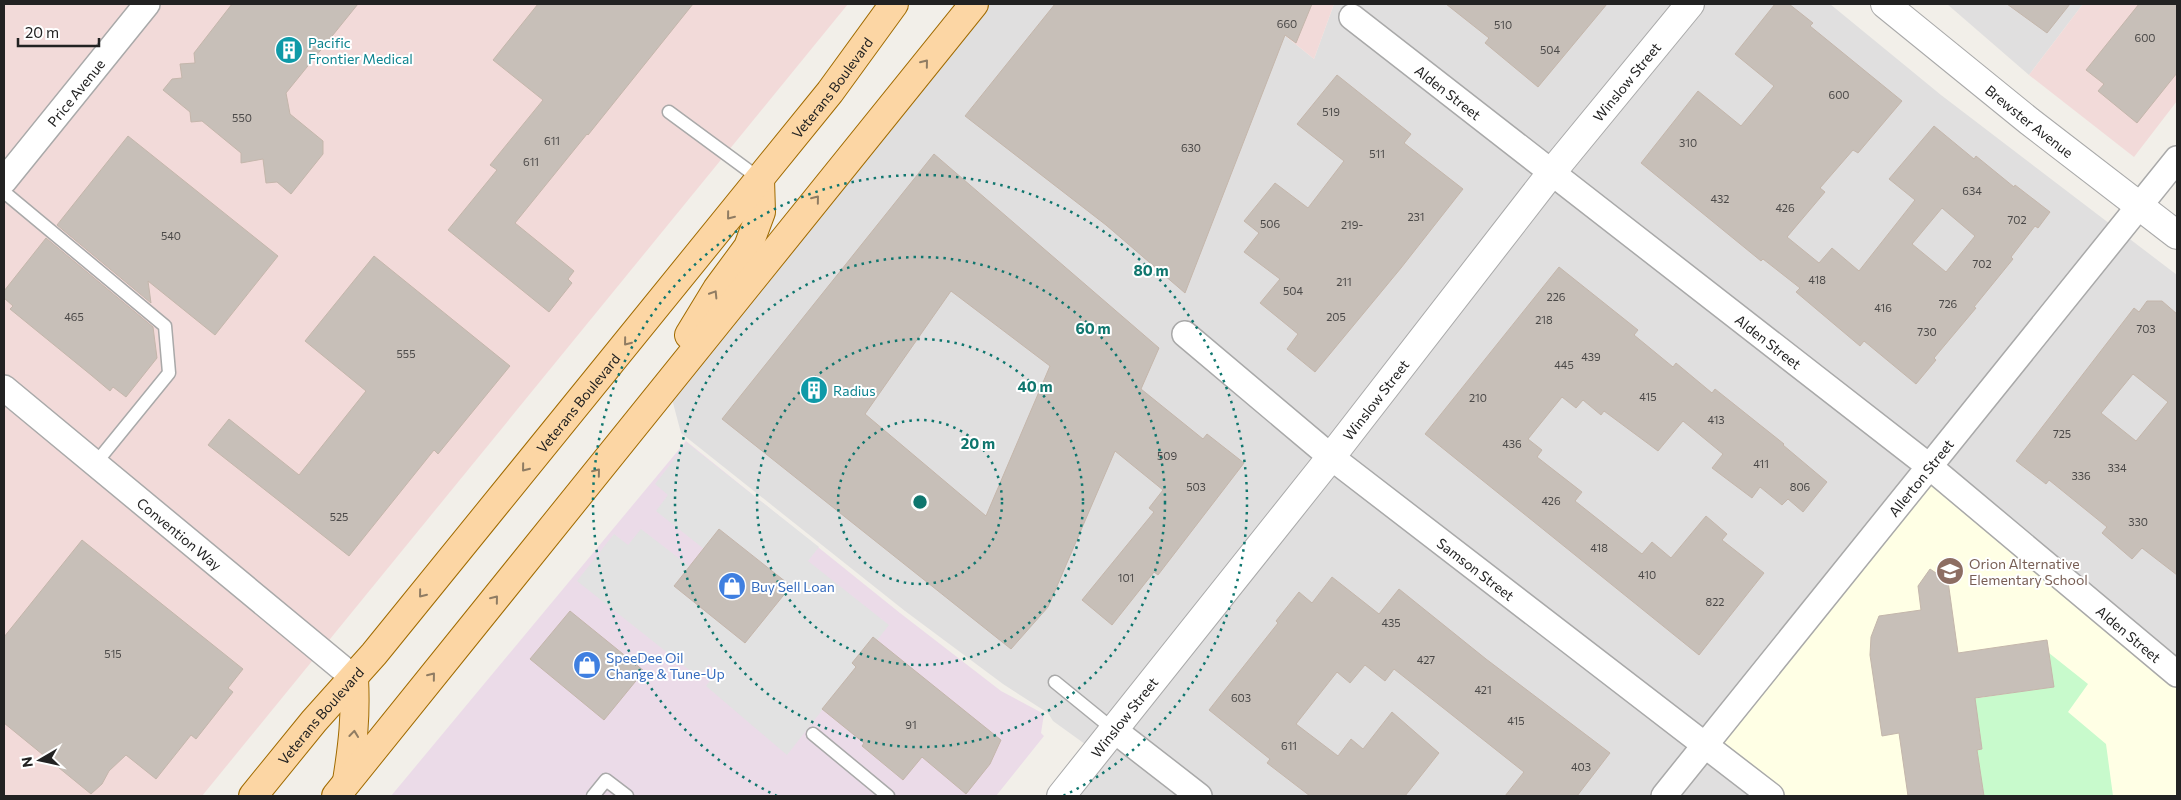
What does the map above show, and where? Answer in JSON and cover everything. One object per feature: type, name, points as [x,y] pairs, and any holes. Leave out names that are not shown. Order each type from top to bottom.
[{"type":"main road","name":"Veterans Boulevard","points":[[253,796],[314,721],[354,678],[760,179],[848,69],[894,4]]},
{"type":"main road","points":[[341,789],[974,4]]},
{"type":"main road","points":[[668,384],[683,345],[717,289],[748,248],[761,212],[760,179]]},
{"type":"main road","points":[[341,789],[355,735],[354,678]]},
{"type":"street","name":"Price Avenue","points":[[4,181],[147,4]]},
{"type":"street","name":"Brewster Avenue","points":[[1885,4],[2177,235]]},
{"type":"street","name":"Winslow Street","points":[[1061,796],[1331,457],[1552,172],[1687,5]]},
{"type":"street","name":"Alden Street","points":[[1352,17],[1930,467],[2177,674]]},
{"type":"street","name":"Allerton Street","points":[[1664,796],[2177,159]]},
{"type":"street","name":"Samson Street","points":[[1185,334],[1331,457],[1771,796]]},
{"type":"street","name":"Convention Way","points":[[4,388],[354,678]]},
{"type":"street","points":[[1114,730],[1199,796]]},
{"type":"lane","points":[[669,112],[760,179]]},
{"type":"lane","points":[[4,192],[165,326],[168,373],[95,464]]},
{"type":"lane","points":[[1055,682],[1114,730]]},
{"type":"lane","points":[[813,734],[888,796]]},
{"type":"lane","points":[[593,796],[606,780],[626,796]]},
{"type":"shaded area","points":[[4,4],[848,4],[202,796],[4,796]]},
{"type":"shaded area","points":[[974,4],[1246,4],[1314,59],[1334,4],[1830,4],[1941,95],[2177,275],[2177,674],[1771,796],[1061,796],[1096,752],[1053,721],[1048,713],[1003,684],[905,611],[681,433],[668,384]]},
{"type":"shaded area","points":[[1246,4],[1334,4],[1314,59]]},
{"type":"shaded area","points":[[1947,4],[2083,4],[2029,75]]},
{"type":"shaded area","points":[[2083,4],[2177,4],[2177,101],[2134,157],[2029,75]]},
{"type":"shaded area","points":[[686,441],[900,613],[1001,691],[1044,714],[1041,733],[1044,736],[996,796],[391,796]]},
{"type":"shaded area","points":[[687,443],[819,547],[808,561],[889,625],[787,755],[706,686],[717,672],[709,665],[698,677],[577,581],[614,534],[628,545],[641,529],[689,566],[674,586],[745,643],[791,586],[719,529],[704,549],[656,511],[668,495],[655,484]]},
{"type":"shaded area","name":"Orion Alternative Elementary School","points":[[1930,467],[2177,674],[2177,796],[1771,796],[1705,745]]},
{"type":"green space","points":[[2049,653],[2088,684],[2068,712],[2106,744],[2113,796],[1984,796],[1977,750],[1982,749],[1979,727],[1965,700],[2053,687]]},
{"type":"building","points":[[232,4],[358,4],[286,93],[290,114],[323,141],[323,154],[291,194],[277,182],[266,183],[263,159],[241,163],[241,153],[202,121],[191,122],[190,112],[163,90],[172,79],[182,78],[180,64],[195,63],[194,53]]},
{"type":"building","points":[[538,4],[693,4],[515,223],[574,271],[568,279],[572,283],[549,312],[448,230],[497,170],[490,165],[543,100],[493,60]]},
{"type":"building","points":[[1055,4],[1312,4],[1296,43],[1285,35],[1185,293],[1106,225],[965,116]]},
{"type":"building","points":[[1446,4],[1607,4],[1538,87],[1485,43],[1489,38]]},
{"type":"building","points":[[1775,4],[1789,4],[1813,23],[1810,26],[1902,101],[1858,153],[1853,150],[1820,188],[1825,192],[1787,237],[1819,263],[1832,248],[1859,271],[1915,200],[1889,179],[1934,126],[1974,159],[1976,156],[2014,187],[2015,185],[2050,212],[2038,228],[2035,226],[2011,257],[2013,259],[1974,307],[1976,308],[1934,358],[1936,360],[1916,384],[1864,341],[1860,346],[1796,292],[1800,288],[1763,259],[1761,261],[1641,163],[1698,91],[1741,126],[1774,86],[1735,54]],"holes":[[[1942,208],[1975,236],[1946,272],[1912,244]]]},
{"type":"building","points":[[2007,4],[2070,4],[2047,33]]},
{"type":"building","points":[[2139,4],[2177,4],[2177,73],[2137,123],[2098,91],[2104,84],[2086,70]]},
{"type":"building","points":[[1337,75],[1411,134],[1404,143],[1463,189],[1315,372],[1287,349],[1298,334],[1260,303],[1280,279],[1244,252],[1259,233],[1244,221],[1275,183],[1308,208],[1344,161],[1297,124]]},
{"type":"building","points":[[128,136],[278,256],[215,335],[148,281],[151,303],[57,225]]},
{"type":"building","name":"Radius","points":[[934,154],[1159,348],[1141,389],[1203,439],[1207,434],[1244,463],[1158,575],[1154,572],[1112,625],[1082,600],[1154,512],[1149,508],[1163,490],[1115,451],[1048,607],[1011,649],[722,419]],"holes":[[[951,291],[1050,366],[986,516],[865,414]]]},
{"type":"building","points":[[46,238],[153,327],[157,358],[126,397],[113,387],[110,391],[10,309],[13,306],[4,298],[4,291]]},
{"type":"building","points":[[374,256],[510,366],[438,454],[434,450],[349,556],[208,445],[229,419],[299,475],[366,391],[305,341]]},
{"type":"building","points":[[1559,267],[1638,330],[1634,335],[1673,367],[1676,363],[1712,393],[1715,389],[1784,444],[1827,482],[1803,512],[1788,499],[1782,505],[1760,487],[1752,498],[1712,468],[1723,454],[1683,421],[1658,451],[1604,411],[1601,415],[1583,400],[1576,408],[1562,397],[1528,439],[1542,450],[1537,457],[1582,492],[1575,501],[1642,554],[1652,542],[1671,558],[1706,516],[1727,534],[1722,540],[1764,573],[1699,655],[1425,434]]},
{"type":"building","points":[[2147,301],[2162,301],[2177,314],[2177,575],[2142,548],[2132,559],[2102,533],[2107,527],[2049,480],[2046,484],[2016,461],[2134,308],[2139,312]],"holes":[[[2133,374],[2168,402],[2136,441],[2101,413]]]},
{"type":"building","name":"Buy Sell Loan","points":[[719,529],[791,586],[745,643],[674,586]]},
{"type":"building","points":[[82,540],[243,669],[228,688],[233,692],[196,739],[191,735],[156,779],[126,755],[109,771],[102,784],[91,794],[4,723],[4,637]]},
{"type":"building","points":[[1930,569],[1948,581],[1958,653],[2047,640],[2054,687],[1975,698],[1982,749],[1977,750],[1984,796],[1908,796],[1899,733],[1882,736],[1870,655],[1871,637],[1879,616],[1921,610],[1918,586]]},
{"type":"building","points":[[1332,577],[1379,614],[1399,589],[1486,659],[1610,753],[1577,796],[1505,796],[1524,772],[1394,669],[1385,681],[1365,665],[1350,683],[1337,672],[1296,724],[1338,756],[1351,739],[1363,749],[1392,712],[1439,753],[1405,796],[1310,796],[1267,763],[1270,759],[1209,710],[1278,623],[1276,621],[1299,592],[1312,603]]},
{"type":"building","name":"SpeeDee Oil Change & Tune-Up","points":[[570,611],[644,671],[604,720],[530,659]]},
{"type":"building","points":[[873,637],[1001,740],[990,764],[966,794],[922,757],[903,780],[862,746],[864,743],[822,709],[856,667],[852,663]]},
{"type":"place","name":"Pacific Frontier Medical","points":[[289,50]]},
{"type":"place","name":"Radius","points":[[814,390]]},
{"type":"place","name":"Orion Alternative Elementary School","points":[[1950,571]]},
{"type":"place","name":"Buy Sell Loan","points":[[732,586]]},
{"type":"place","name":"SpeeDee Oil Change & Tune-Up","points":[[587,665]]}]
